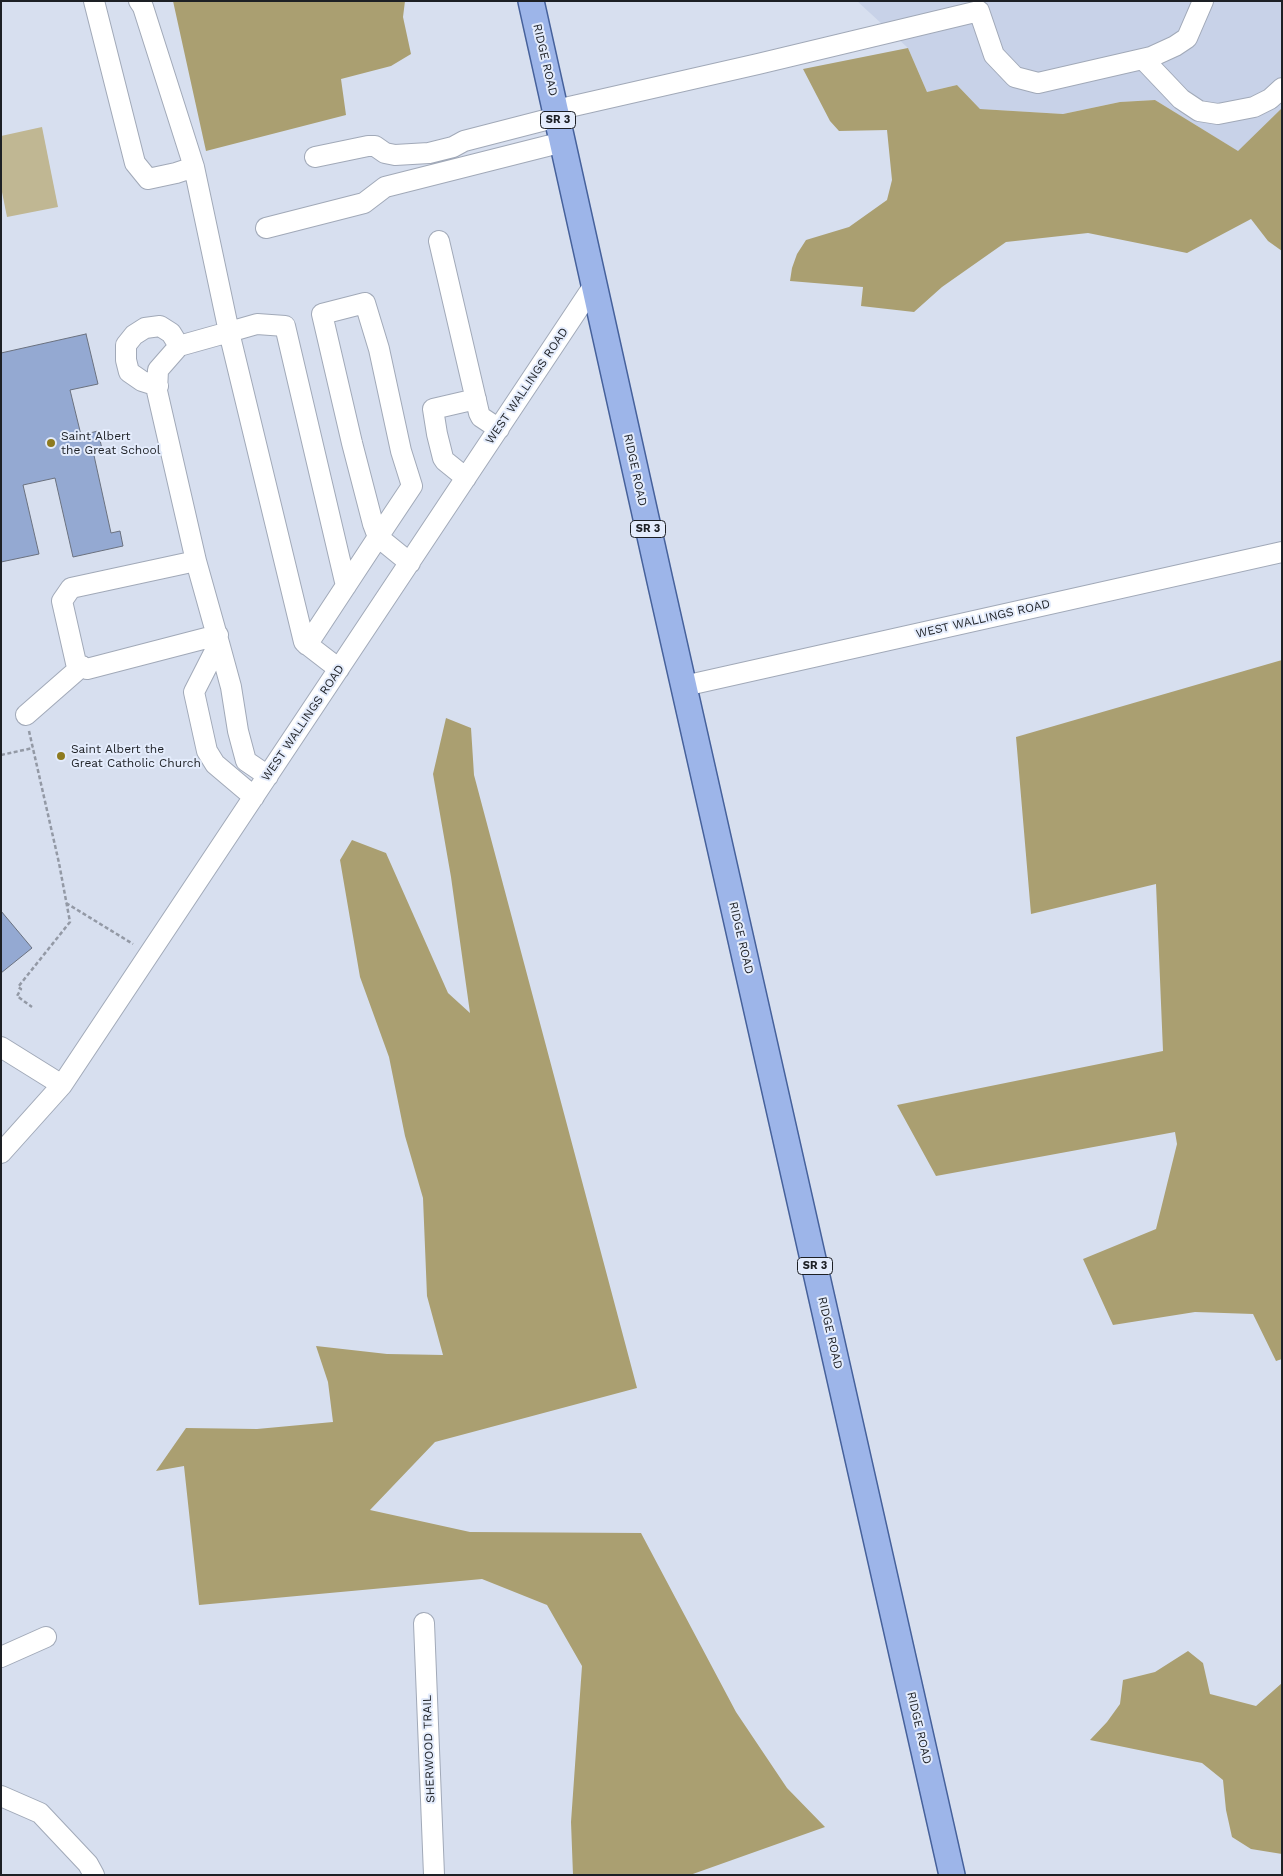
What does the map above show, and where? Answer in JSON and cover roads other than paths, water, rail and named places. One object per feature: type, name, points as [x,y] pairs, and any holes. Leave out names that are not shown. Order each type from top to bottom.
[{"type":"main road","name":"RIDGE ROAD","points":[[532,1],[594,285],[952,1875]]},
{"type":"street","points":[[94,1],[134,163],[148,179],[194,167]]},
{"type":"street","points":[[139,1],[194,167],[229,332],[304,642],[339,669]]},
{"type":"street","points":[[315,157],[368,146],[374,146],[385,153],[395,155],[429,154],[453,147],[464,141],[556,114],[758,64],[977,6],[994,55],[1015,77],[1038,83],[1142,59],[1167,50],[1187,38],[1202,1]]},
{"type":"street","points":[[1142,59],[1181,99],[1199,111],[1218,114],[1254,107],[1270,99],[1282,88]]},
{"type":"street","points":[[266,228],[364,203],[385,187],[563,142]]},
{"type":"street","points":[[439,241],[481,417],[499,429]]},
{"type":"street","name":"WEST WALLINGS ROAD","points":[[1,1153],[62,1085],[594,285]]},
{"type":"street","points":[[308,645],[378,537],[412,486],[402,451],[379,349],[365,303],[322,314],[373,524],[378,537],[410,563]]},
{"type":"street","points":[[268,776],[246,761],[238,731],[231,687],[196,561],[157,391],[158,370],[179,346],[257,324],[285,326],[346,586]]},
{"type":"street","points":[[158,386],[142,381],[130,372],[126,360],[126,345],[134,335],[145,328],[160,326],[171,334],[179,346]]},
{"type":"street","points":[[466,478],[443,458],[433,409],[476,399]]},
{"type":"street","name":"WEST WALLINGS ROAD","points":[[684,686],[1282,552]]},
{"type":"street","points":[[196,561],[71,588],[62,601],[76,663],[87,669],[219,639]]},
{"type":"street","points":[[219,639],[194,692],[203,737],[207,751],[215,764],[254,796]]},
{"type":"street","points":[[26,714],[82,666]]},
{"type":"street","points":[[1,1047],[62,1085]]},
{"type":"street","name":"SHERWOOD TRAIL","points":[[424,1623],[434,1875]]},
{"type":"street","points":[[1,1656],[46,1637]]},
{"type":"street","points":[[1,1796],[40,1813],[88,1864],[94,1875]]},
{"type":"place","name":"Saint Albert the Great School","points":[[51,443]]},
{"type":"place","name":"Saint Albert the Great Catholic Church","points":[[61,756]]}]
